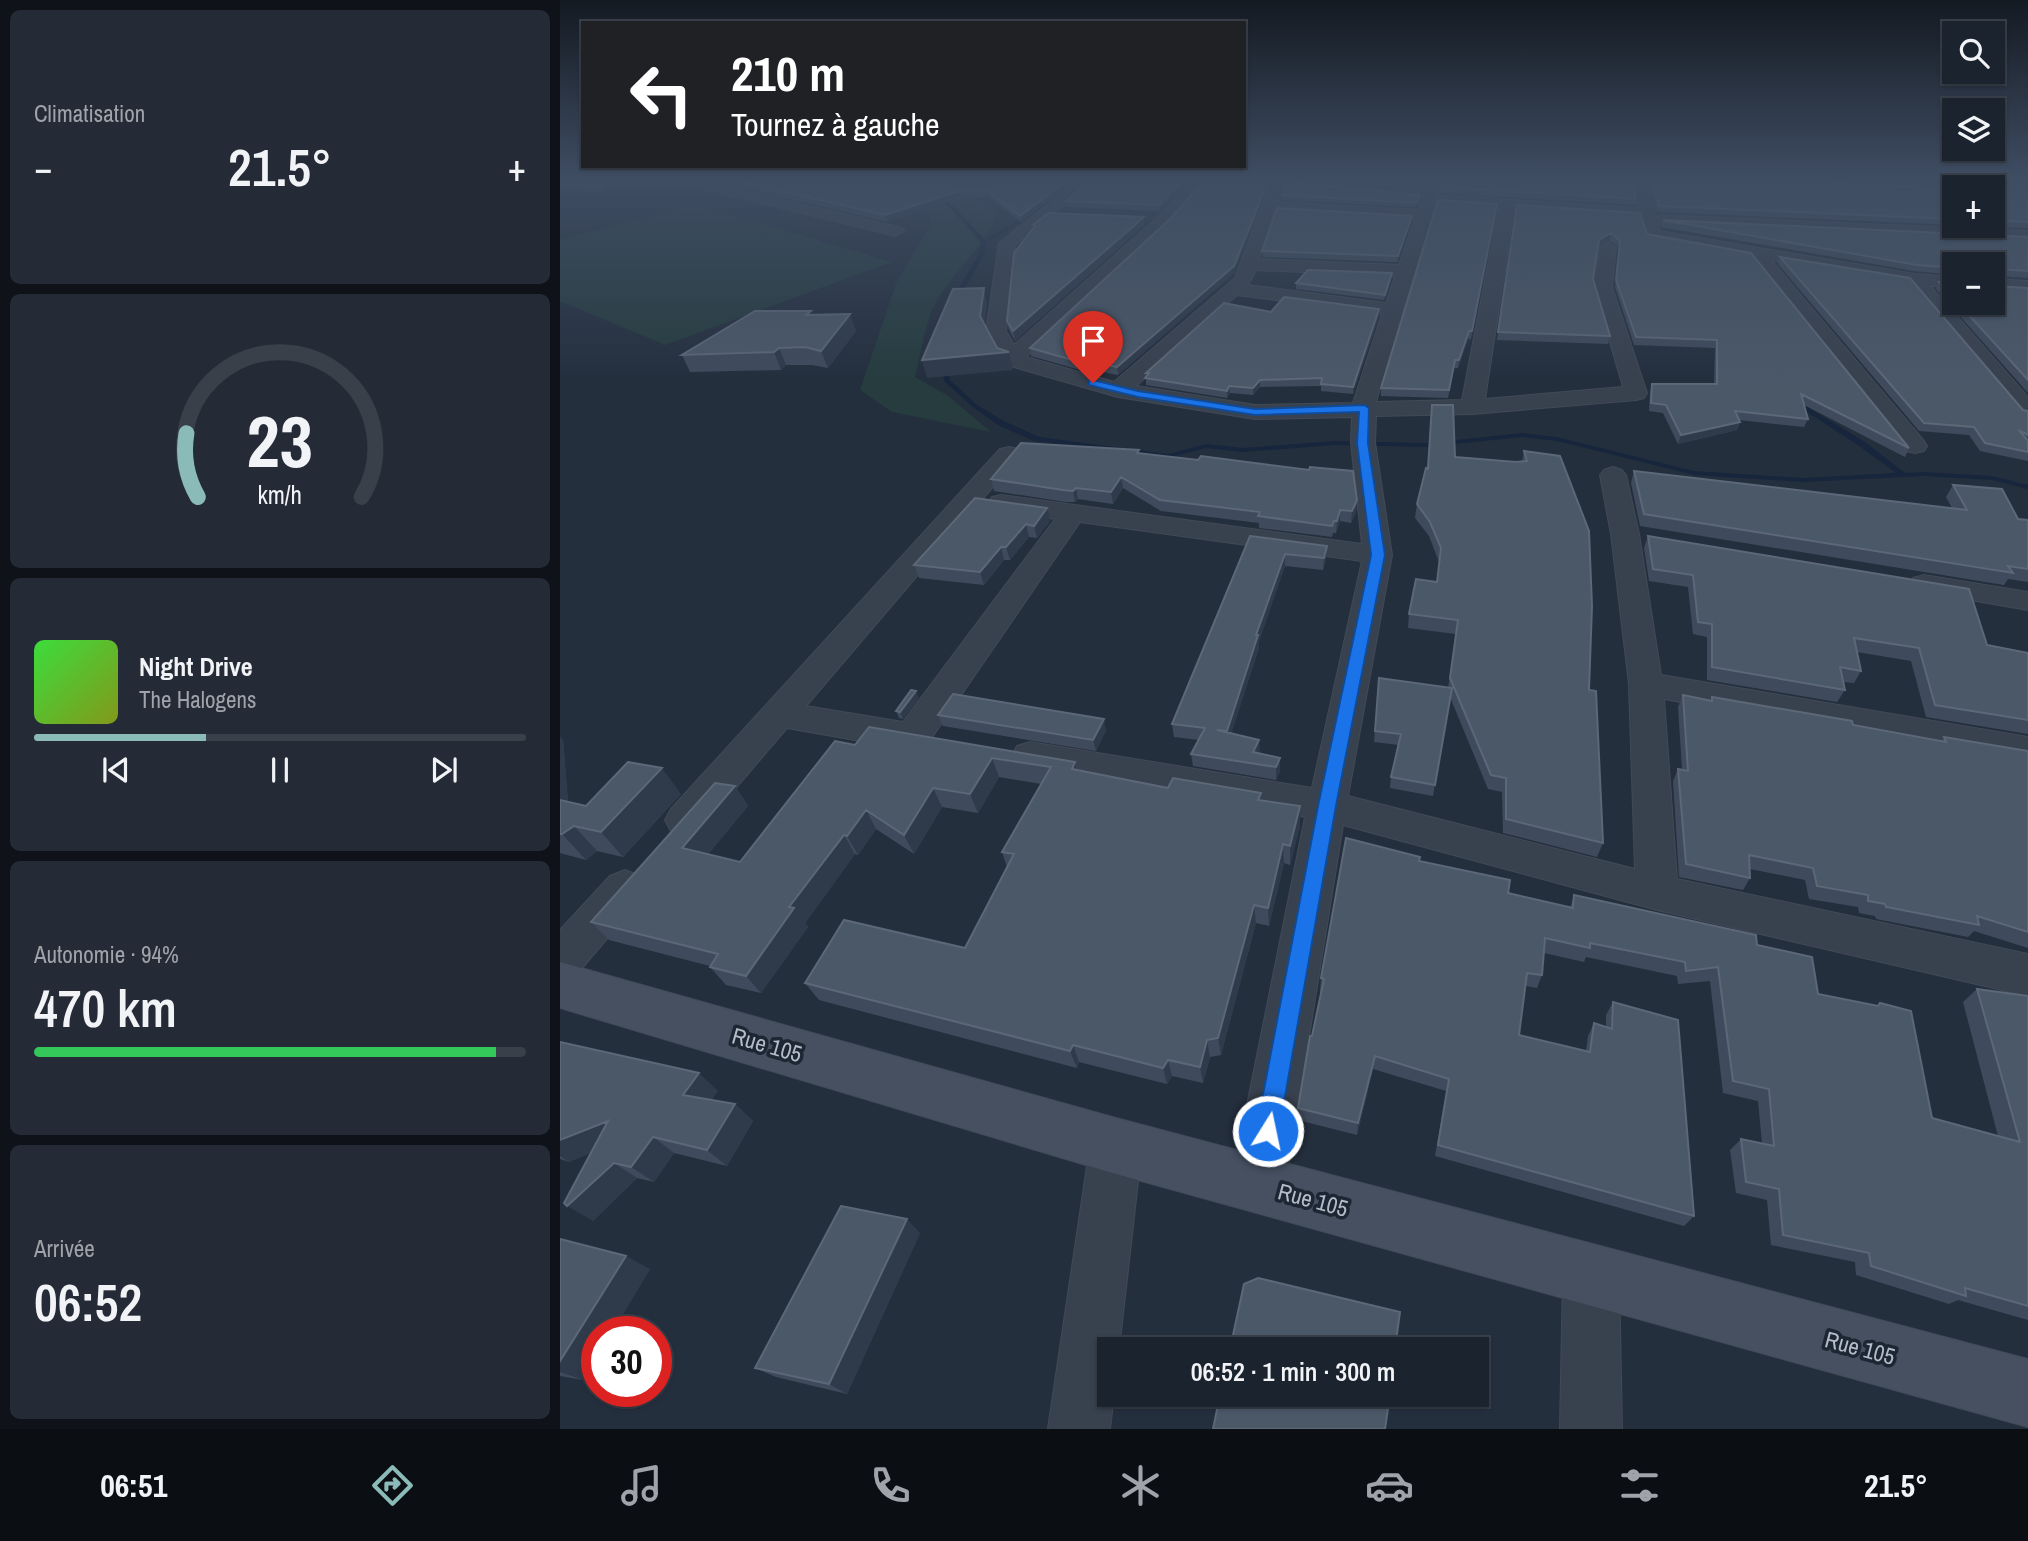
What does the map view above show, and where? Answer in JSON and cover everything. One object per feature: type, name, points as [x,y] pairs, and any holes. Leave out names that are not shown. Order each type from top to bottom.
[{"type":"street","points":[[1007,246],[996,331],[1011,359],[1118,390],[1255,412],[1363,425],[1472,407],[1636,393],[1603,287],[1608,247]]},
{"type":"street","points":[[1011,359],[1136,246]]},
{"type":"street","points":[[1118,390],[1243,280],[1255,246]]},
{"type":"street","points":[[1258,1185],[1327,806],[1378,555],[1363,425],[1365,395],[1414,246]]},
{"type":"street","points":[[1472,407],[1500,246]]},
{"type":"street","points":[[1713,246],[1914,279],[1942,281]]},
{"type":"street","points":[[1852,269],[1867,246]]},
{"type":"street","points":[[1755,253],[1916,446]]},
{"type":"street","points":[[1248,264],[1405,271]]},
{"type":"street","points":[[1914,279],[2028,411]]},
{"type":"street","points":[[2005,286],[2028,287]]},
{"type":"street","points":[[1233,289],[1393,310]]},
{"type":"street","points":[[560,961],[1009,454]]},
{"type":"street","points":[[1613,475],[1639,536],[1657,892]]},
{"type":"street","points":[[969,499],[1378,555]]},
{"type":"street","points":[[912,737],[1073,513]]},
{"type":"street","points":[[1894,579],[2028,601]]},
{"type":"street","points":[[1646,684],[2028,750]]},
{"type":"street","points":[[779,714],[952,743]]},
{"type":"street","points":[[992,750],[1327,806],[1657,892],[2028,975]]},
{"type":"street","name":"Rue 105","points":[[560,985],[1116,1146],[2028,1393]]},
{"type":"street","points":[[1079,1429],[1116,1146]]},
{"type":"street","points":[[1591,1276],[1591,1429]]},
{"type":"green space","points":[[560,246],[837,246],[892,262],[665,345],[560,301]]},
{"type":"green space","points":[[918,246],[978,246],[933,308],[915,377],[947,395],[991,432],[892,412],[860,390],[897,281]]},
{"type":"building","points":[[1020,246],[1111,246],[1013,331],[1007,321],[1014,253]]},
{"type":"building","points":[[1141,246],[1242,246],[1234,266],[1117,367],[1086,361],[1083,363],[1030,348]]},
{"type":"building","points":[[1264,246],[1402,246],[1398,256],[1262,251]]},
{"type":"building","points":[[1424,246],[1489,246],[1472,331],[1469,331],[1459,360],[1455,360],[1449,390],[1381,388]]},
{"type":"building","points":[[1511,246],[1598,246],[1593,279],[1610,336],[1498,332]]},
{"type":"building","points":[[1620,246],[1711,246],[1751,253],[1909,448],[1801,394],[1808,419],[1735,411],[1740,422],[1681,435],[1666,405],[1651,403],[1652,384],[1717,384],[1717,340],[1636,337],[1616,280]]},
{"type":"building","points":[[1808,246],[2028,246],[2028,271],[2005,270],[2005,252],[1942,252],[1942,267]]},
{"type":"building","points":[[1780,257],[1910,278],[2023,410],[2028,411],[2028,435],[2019,430],[2028,441],[2028,452],[1985,443],[1974,427],[1924,423]]},
{"type":"building","points":[[1308,270],[1392,273],[1385,295],[1296,283]]},
{"type":"building","points":[[2005,287],[2028,288],[2028,380],[1969,315],[2005,315]]},
{"type":"building","points":[[984,288],[980,316],[997,348],[1009,352],[922,360],[953,289]]},
{"type":"building","points":[[1284,297],[1379,309],[1353,387],[1321,384],[1322,378],[1260,380],[1253,388],[1229,386],[1227,391],[1145,378],[1149,373],[1146,373],[1224,303],[1271,312]]},
{"type":"building","points":[[755,311],[811,311],[806,315],[850,314],[821,351],[805,347],[779,348],[774,352],[682,355]]},
{"type":"building","points":[[1432,405],[1453,405],[1455,457],[1516,462],[1527,461],[1524,451],[1560,456],[1589,531],[1592,606],[1589,690],[1596,691],[1603,843],[1506,819],[1506,778],[1491,775],[1450,678],[1458,620],[1409,614],[1416,579],[1437,582],[1441,548],[1430,522],[1417,504],[1426,468],[1428,469]]},
{"type":"building","points":[[1021,443],[1139,450],[1137,453],[1198,460],[1201,456],[1309,470],[1310,467],[1353,471],[1357,500],[1352,511],[1340,510],[1337,521],[1334,521],[1332,526],[1258,516],[1260,512],[1160,500],[1121,477],[1111,492],[1076,488],[1073,491],[1063,490],[991,479]]},
{"type":"building","points":[[1634,471],[1967,510],[1953,485],[2002,489],[2018,519],[2028,520],[2028,569],[2008,566],[2013,573],[1644,514]]},
{"type":"building","points":[[975,498],[1047,508],[1034,526],[1026,524],[1006,547],[1001,547],[980,572],[914,565]]},
{"type":"building","points":[[1250,536],[1327,546],[1324,558],[1285,554],[1256,635],[1227,731],[1217,730],[1259,740],[1253,752],[1280,758],[1276,767],[1191,754],[1205,728],[1172,724]]},
{"type":"building","points":[[1648,536],[1969,589],[1987,645],[2028,653],[2028,720],[1935,705],[1919,648],[1854,638],[1861,671],[1840,667],[1845,690],[1712,667],[1712,624],[1698,622],[1693,575],[1653,569]]},
{"type":"building","points":[[1379,678],[1452,688],[1435,785],[1391,777],[1401,734],[1375,731]]},
{"type":"building","points":[[911,690],[916,691],[900,712],[896,711]]},
{"type":"building","points":[[953,694],[1104,719],[1093,740],[938,715]]},
{"type":"building","points":[[1683,695],[1712,701],[1712,697],[1852,721],[1853,725],[1946,742],[1944,737],[2028,751],[2028,932],[1977,916],[1979,925],[1886,907],[1885,904],[1868,901],[1868,895],[1817,886],[1813,868],[1749,855],[1750,878],[1686,864],[1678,769],[1688,771]]},
{"type":"building","points":[[869,727],[1075,762],[1072,769],[1168,788],[1173,778],[1261,793],[1258,800],[1300,806],[1290,846],[1283,844],[1268,908],[1254,905],[1218,1038],[1207,1040],[1200,1067],[1168,1060],[1163,1068],[1073,1045],[1070,1051],[805,983],[844,920],[965,948],[1014,854],[1002,852],[1051,767],[992,758],[970,794],[933,788],[904,835],[866,810],[789,907],[794,908],[746,976],[710,967],[718,954],[591,922],[715,783],[735,786],[682,848],[740,862],[835,741],[855,745]]},
{"type":"building","points":[[628,762],[662,768],[601,832],[574,826],[560,834],[560,800],[586,806]]},
{"type":"building","points":[[1346,838],[1420,857],[1419,861],[1510,880],[1508,893],[1573,908],[1574,895],[1756,935],[1757,945],[1812,957],[1818,994],[1878,1006],[1880,1003],[1911,1011],[1932,1118],[2020,1142],[1977,989],[2028,996],[2028,1306],[1965,1288],[1966,1296],[1871,1266],[1869,1253],[1783,1235],[1779,1189],[1746,1182],[1741,1139],[1774,1146],[1769,1089],[1733,1081],[1718,967],[1686,971],[1685,962],[1590,943],[1590,948],[1545,938],[1542,975],[1527,973],[1519,1035],[1590,1052],[1594,1023],[1612,1029],[1613,1002],[1678,1020],[1694,1216],[1438,1145],[1449,1079],[1375,1056],[1358,1123],[1298,1108],[1310,1036],[1324,979],[1321,978]]},
{"type":"building","points":[[560,1042],[699,1073],[683,1095],[735,1104],[707,1150],[653,1137],[631,1167],[614,1163],[567,1206],[564,1203],[608,1121],[560,1140]]},
{"type":"building","points":[[841,1206],[907,1219],[829,1384],[755,1368]]},
{"type":"building","points":[[560,1239],[626,1256],[588,1316],[581,1316],[581,1328],[560,1361]]},
{"type":"building","points":[[1258,1278],[1400,1312],[1397,1337],[1233,1337],[1244,1284]]},
{"type":"building","points":[[1218,1407],[1388,1407],[1385,1429],[1213,1429]]},
{"type":"waterway","points":[[956,298],[981,255],[983,246]]},
{"type":"waterway","points":[[944,364],[947,381],[975,406],[1001,423],[1037,439],[1168,456],[1206,446],[1243,450],[1335,443],[1427,445],[1522,435],[1557,439],[1694,473],[1804,480],[1923,474],[1992,478],[2028,487]]},
{"type":"waterway","points":[[1794,401],[1862,444],[1903,475]]},
{"type":"route","points":[[1093,383],[1138,394],[1255,412],[1364,408],[1363,443],[1378,555],[1327,806],[1268,1131]]}]
